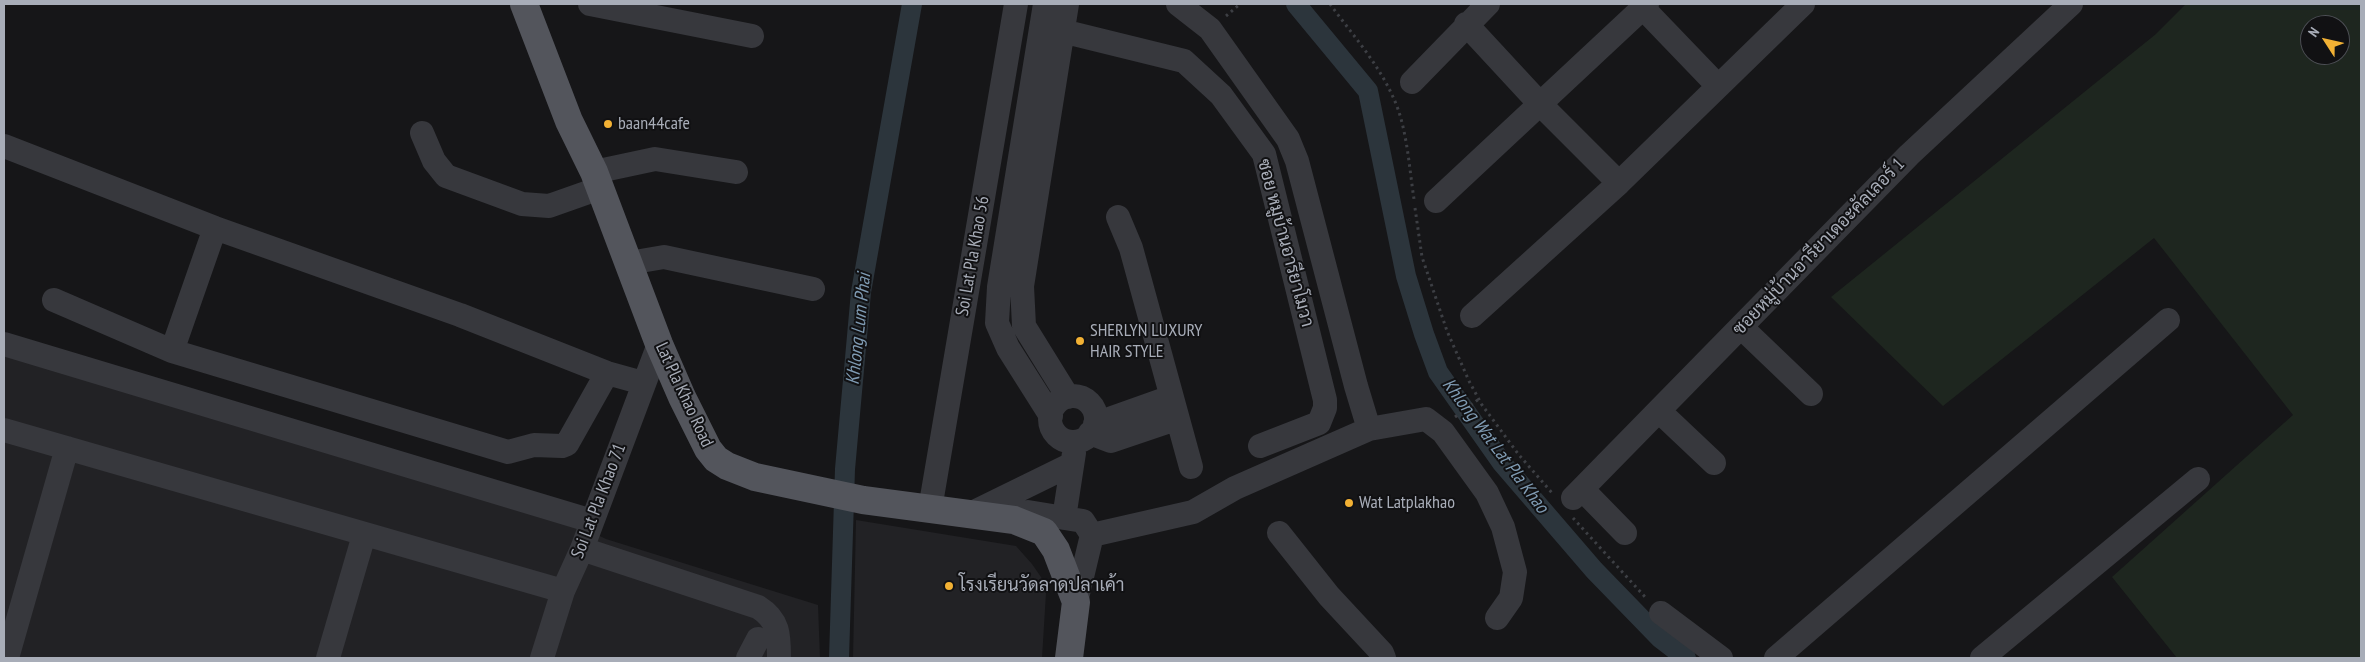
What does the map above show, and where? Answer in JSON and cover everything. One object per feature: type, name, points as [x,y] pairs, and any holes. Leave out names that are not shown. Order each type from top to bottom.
[{"type":"main road","name":"Lat Pla Khao Road","points":[[524,4],[569,121],[597,180],[659,344],[708,450],[716,459],[727,466],[755,477],[863,500],[1007,519],[1038,530],[1050,540],[1062,563],[1076,602],[1070,658]]},
{"type":"street","points":[[590,4],[752,36]]},
{"type":"street","name":"Soi Lat Pla Khao 56","points":[[930,509],[1016,4]]},
{"type":"street","points":[[1045,4],[999,287],[997,323],[1008,348],[1051,416],[1053,429],[1057,435],[1062,439],[1083,441]]},
{"type":"street","points":[[1067,4],[1022,286],[1024,326],[1068,397]]},
{"type":"street","points":[[1178,4],[1210,29],[1288,140],[1297,161],[1356,386],[1369,428]]},
{"type":"street","points":[[1412,82],[1466,24],[1488,4]]},
{"type":"street","points":[[1472,316],[1619,183],[1803,4]]},
{"type":"street","name":"ซอยหมู่บ้านอารียาเดอะคัลเลอร์ 1","points":[[1571,500],[1909,155],[2071,4]]},
{"type":"street","points":[[1436,201],[1645,6],[1718,86]]},
{"type":"street","points":[[1466,24],[1541,105],[1619,183]]},
{"type":"street","name":"ซอย หมูบ้านอารียาโมวา","points":[[1062,32],[1184,61],[1221,95],[1264,154],[1325,400],[1325,408],[1319,423],[1312,428],[1260,446]]},
{"type":"street","points":[[422,133],[434,161],[446,176],[522,204],[548,206],[597,180],[655,159],[736,172]]},
{"type":"street","points":[[4,146],[215,228],[460,315],[607,373],[643,383]]},
{"type":"street","points":[[1118,216],[1131,248],[1191,467]]},
{"type":"street","points":[[172,351],[215,228]]},
{"type":"street","points":[[629,263],[664,257],[813,289]]},
{"type":"street","points":[[54,300],[172,351],[508,452],[534,445],[562,446],[567,444],[607,373]]},
{"type":"street","points":[[1776,658],[2168,320]]},
{"type":"street","points":[[1741,327],[1811,394]]},
{"type":"street","points":[[4,344],[592,520]]},
{"type":"street","name":"Soi Lat Pla Khao 71","points":[[542,658],[563,591],[582,549],[659,344]]},
{"type":"street","points":[[1051,416],[1056,404],[1068,397],[1083,398],[1094,409],[1083,441],[1064,518]]},
{"type":"street","points":[[970,514],[1083,441],[1174,408]]},
{"type":"street","points":[[1659,411],[1714,463]]},
{"type":"street","points":[[1092,535],[1193,512],[1235,488],[1369,428],[1426,418],[1443,432],[1487,493],[1503,528],[1515,572],[1511,598],[1497,618]]},
{"type":"street","points":[[4,430],[563,591]]},
{"type":"street","points":[[8,658],[67,448]]},
{"type":"street","points":[[1982,658],[2198,479]]},
{"type":"street","points":[[1571,500],[1625,533]]},
{"type":"street","points":[[1007,519],[1028,512],[1083,521],[1092,535],[1076,602]]},
{"type":"street","points":[[1279,533],[1329,596],[1382,653],[1384,658]]},
{"type":"street","points":[[328,658],[364,534]]},
{"type":"street","points":[[582,549],[758,607],[774,621],[779,640],[779,658]]},
{"type":"street","points":[[1661,613],[1721,658]]},
{"type":"path","points":[[1330,4],[1381,76],[1394,98],[1405,138],[1422,257],[1447,331],[1478,400],[1519,455],[1571,500],[1610,560],[1661,613]]},
{"type":"path","points":[[1448,422],[1478,400]]},
{"type":"shaded area","points":[[2186,4],[2361,4],[2361,658],[2177,658],[2112,577],[2293,415],[2154,238],[1943,406],[1831,297],[2156,34]]},
{"type":"shaded area","points":[[4,333],[556,515],[606,539],[818,605],[820,658],[4,658]]},
{"type":"shaded area","name":"โรงเรียนวัดลาดปลาเค้า","points":[[856,520],[1016,546],[1043,580],[1046,593],[1042,658],[853,658]]},
{"type":"waterway","name":"Khlong Lum Phai","points":[[839,658],[845,469],[861,292],[912,4]]},
{"type":"waterway","name":"Khlong Wat Lat Pla Khao","points":[[1296,4],[1368,91],[1406,276],[1438,372],[1502,463],[1594,570],[1660,638],[1686,658]]},
{"type":"place","name":"baan44cafe","points":[[608,124]]},
{"type":"place","name":"SHERLYN LUXURY HAIR STYLE","points":[[1080,341]]},
{"type":"place","name":"Wat Latplakhao","points":[[1349,503]]},
{"type":"place","name":"โรงเรียนวัดลาดปลาเค้า","points":[[949,586]]}]
